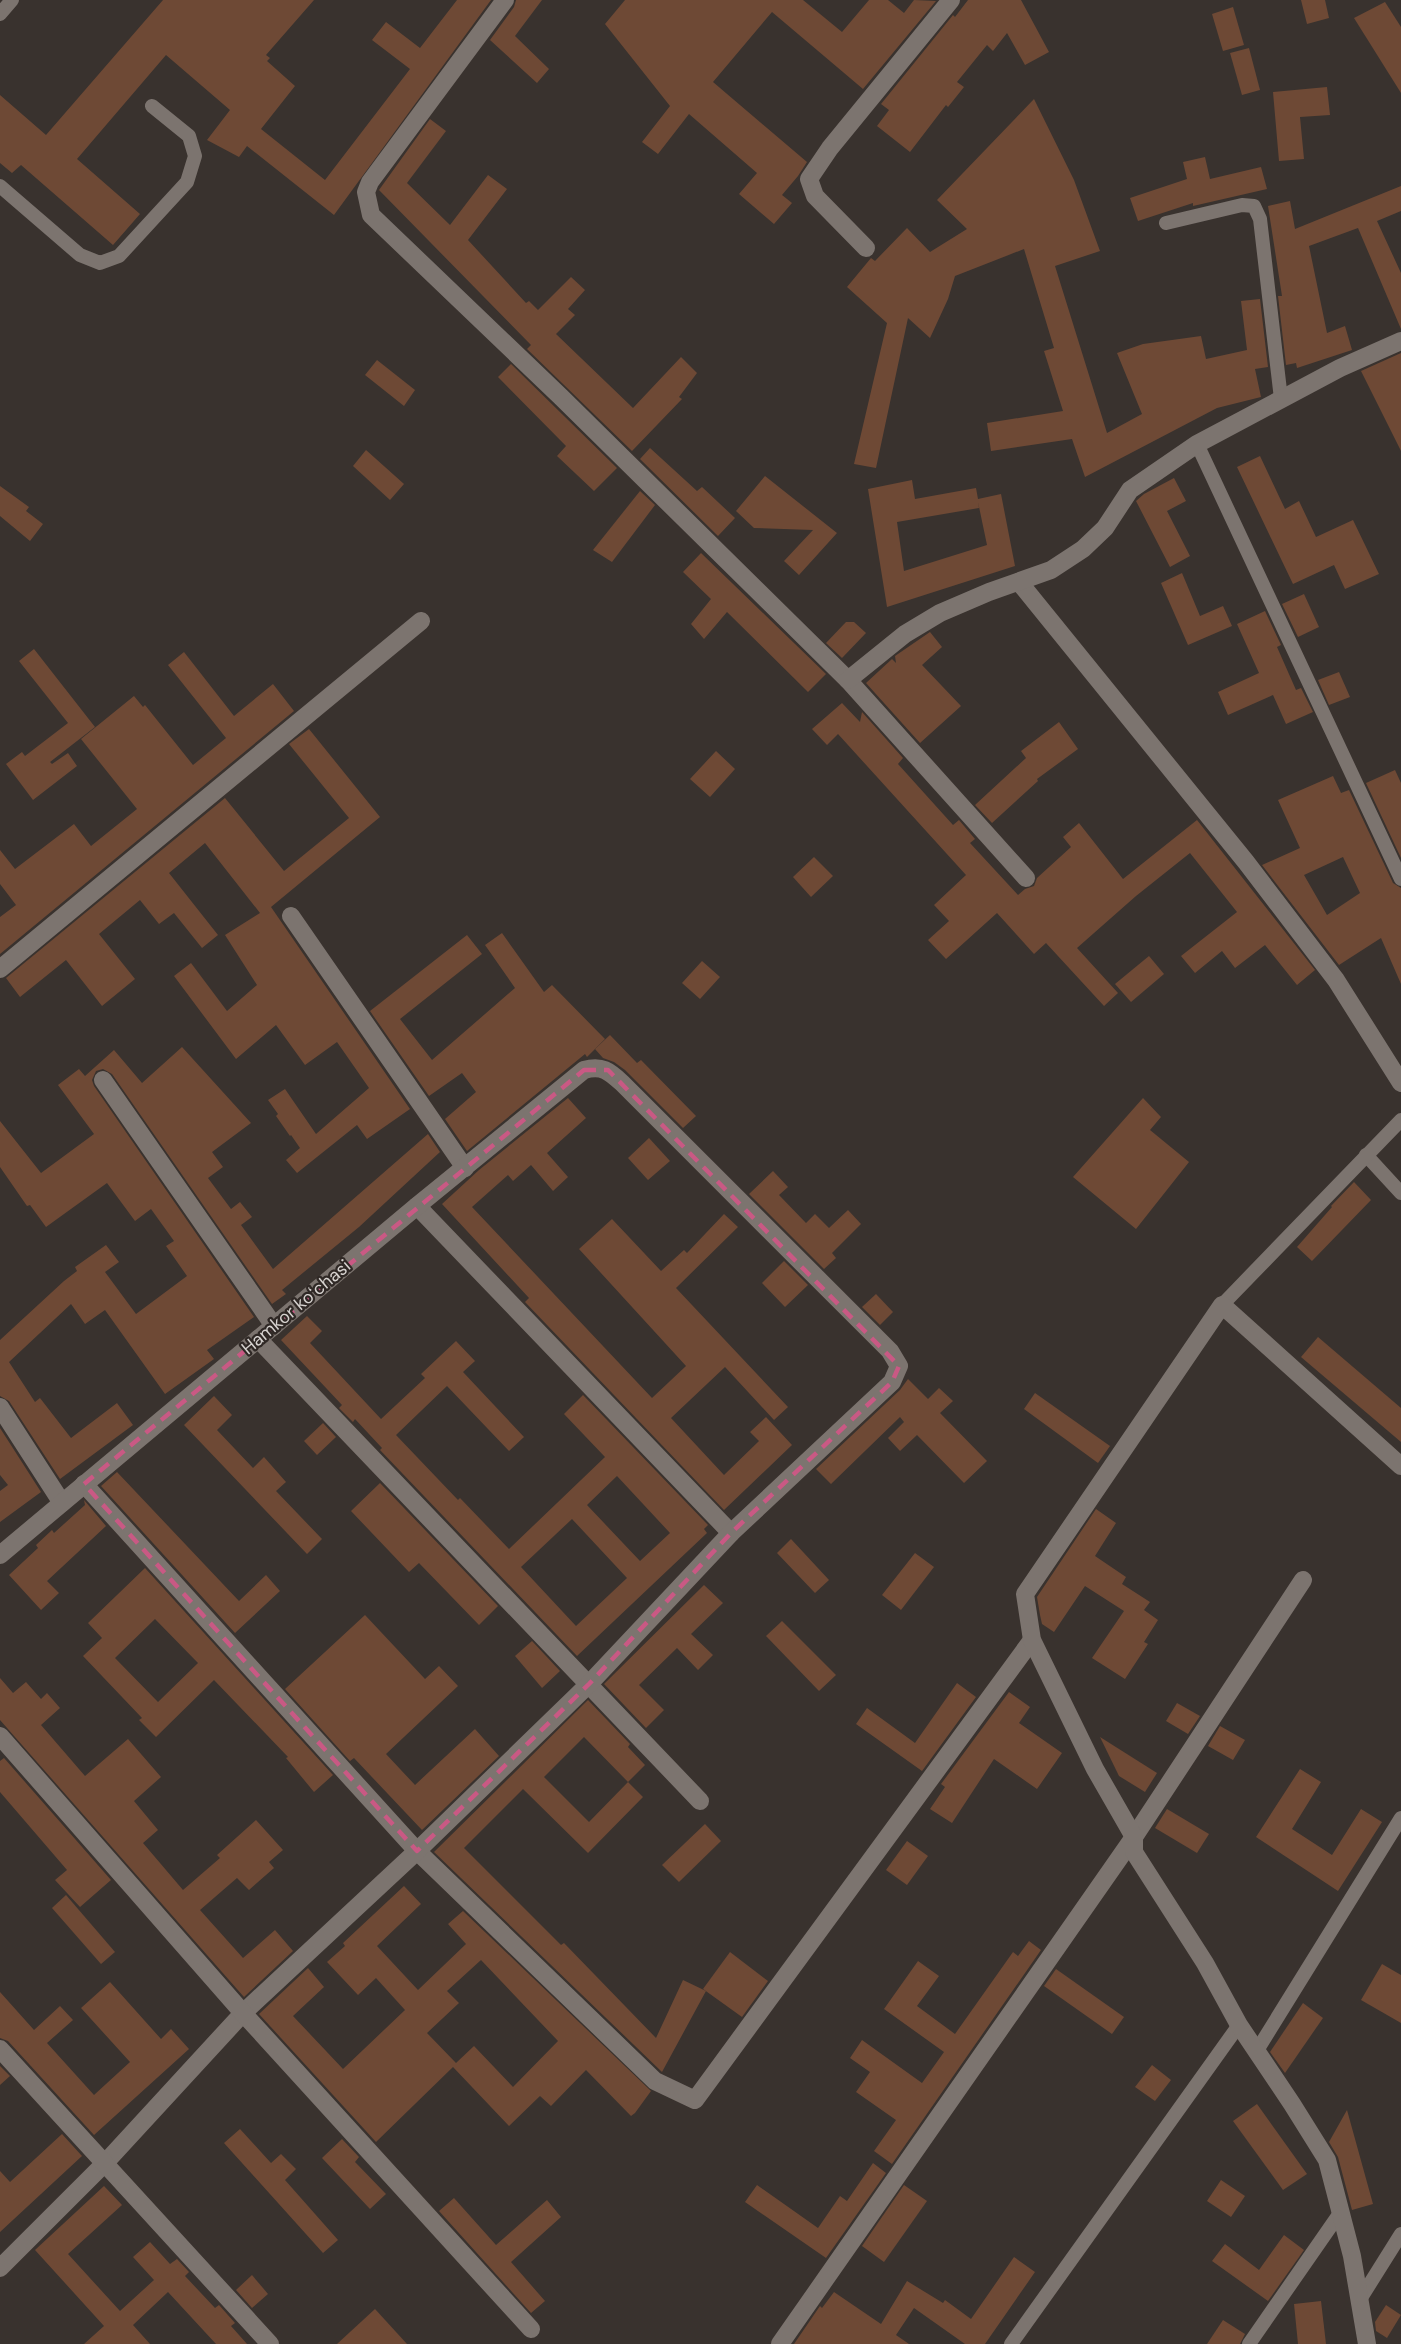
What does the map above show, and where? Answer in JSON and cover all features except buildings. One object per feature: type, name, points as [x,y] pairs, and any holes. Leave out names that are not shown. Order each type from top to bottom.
[{"type":"street","points":[[505,0],[370,182],[366,192],[371,215],[561,397],[848,680],[1026,878]]},
{"type":"street","points":[[866,248],[815,196],[809,179],[830,148],[951,0]]},
{"type":"street","points":[[848,680],[905,634],[940,613],[989,592],[1051,570],[1083,549],[1105,528],[1130,490],[1197,444],[1340,368],[1401,341]]},
{"type":"street","points":[[1019,582],[1246,862],[1329,971],[1401,1083]]},
{"type":"street","points":[[0,969],[421,621]]},
{"type":"street","points":[[291,916],[465,1168]]},
{"type":"street","name":"Hamkor koʻchasi","points":[[0,1555],[417,1206],[584,1071],[596,1067],[608,1070],[622,1083],[890,1351],[899,1366],[892,1382],[731,1533]]},
{"type":"street","points":[[103,1080],[274,1326]]},
{"type":"street","points":[[0,2268],[105,2163],[243,2013],[417,1851],[589,1684],[731,1533],[417,1206]]},
{"type":"street","points":[[1367,2344],[1352,2256],[1327,2160],[1239,2025],[1134,1852],[1134,1837],[1095,1769],[1032,1640],[1025,1594],[1222,1305],[1401,1466]]},
{"type":"street","points":[[258,1339],[700,1801]]},
{"type":"street","points":[[0,1407],[62,1503]]},
{"type":"street","points":[[84,1484],[417,1851],[655,2081],[695,2100],[1032,1640]]},
{"type":"street","points":[[780,2344],[1134,1837],[1303,1580]]},
{"type":"street","points":[[0,1736],[243,2013],[531,2329]]},
{"type":"street","points":[[0,2049],[270,2344]]},
{"type":"lane","points":[[0,14],[12,0]]},
{"type":"lane","points":[[0,186],[80,255],[100,263],[119,256],[187,182],[195,156],[189,136],[152,106]]},
{"type":"lane","points":[[1166,223],[1242,205],[1254,206],[1260,219],[1281,399]]},
{"type":"lane","points":[[1197,444],[1401,879]]},
{"type":"lane","points":[[1222,1305],[1401,1120]]},
{"type":"lane","points":[[1366,1155],[1401,1193]]},
{"type":"lane","points":[[1256,2052],[1401,1818]]},
{"type":"lane","points":[[1011,2344],[1239,2025]]},
{"type":"lane","points":[[1249,2344],[1340,2213]]},
{"type":"lane","points":[[1359,2301],[1401,2234]]},
{"type":"highlighted area","points":[[584,1070],[608,1070],[899,1366],[892,1382],[731,1533],[589,1684],[417,1851],[84,1484]]}]
